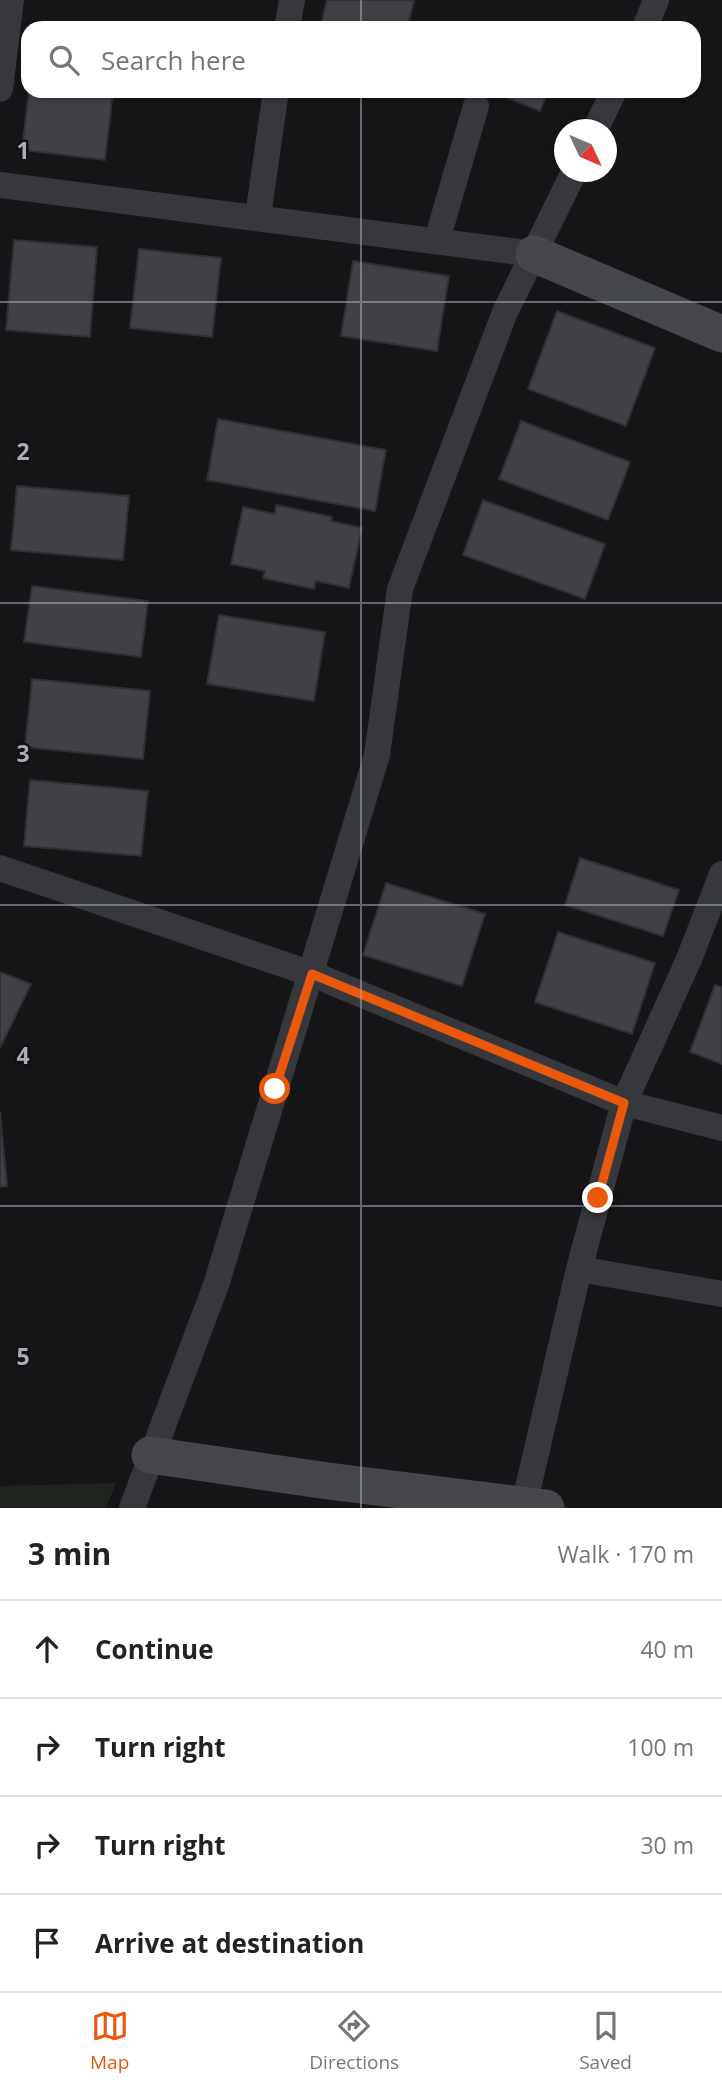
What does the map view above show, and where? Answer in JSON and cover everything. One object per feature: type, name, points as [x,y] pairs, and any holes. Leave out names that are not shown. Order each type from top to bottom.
[{"type":"street","points":[[0,89],[11,0]]},
{"type":"street","points":[[288,21],[292,0]]},
{"type":"street","points":[[648,21],[656,0]]},
{"type":"street","points":[[258,216],[275,98]]},
{"type":"street","points":[[600,119],[611,98]]},
{"type":"street","points":[[437,240],[476,106]]},
{"type":"street","points":[[132,1508],[216,1285],[377,755],[400,589],[505,312],[569,182]]},
{"type":"street","points":[[0,185],[258,216],[534,254],[722,334]]},
{"type":"street","points":[[0,868],[312,974],[624,1103],[722,1128]]},
{"type":"street","points":[[150,1455],[535,1507],[579,1269],[624,1103],[689,959],[722,874]]},
{"type":"street","points":[[579,1269],[722,1294]]},
{"type":"shaded area","points":[[116,1483],[106,1508],[0,1508],[0,1486]]},
{"type":"building","points":[[327,0],[414,1],[409,21],[322,21]]},
{"type":"building","points":[[28,98],[112,98],[105,160],[22,150]]},
{"type":"building","points":[[508,98],[545,98],[540,111]]},
{"type":"building","points":[[14,240],[97,247],[90,337],[6,330]]},
{"type":"building","points":[[139,249],[221,258],[212,337],[130,328]]},
{"type":"building","points":[[353,261],[449,276],[437,351],[341,336]]},
{"type":"building","points":[[557,311],[655,348],[626,426],[528,389]]},
{"type":"building","points":[[218,419],[386,450],[375,511],[207,480]]},
{"type":"building","points":[[521,421],[630,462],[608,520],[499,479]]},
{"type":"building","points":[[17,486],[129,496],[123,560],[11,550]]},
{"type":"building","points":[[483,500],[605,544],[585,599],[463,555]]},
{"type":"building","points":[[276,505],[332,517],[331,521],[362,528],[349,588],[316,581],[314,589],[263,578],[265,571],[231,564],[243,507],[275,514]]},
{"type":"building","points":[[32,586],[148,601],[141,657],[24,642]]},
{"type":"building","points":[[219,615],[325,632],[314,701],[207,684]]},
{"type":"building","points":[[32,679],[150,691],[143,759],[25,747]]},
{"type":"building","points":[[30,780],[148,791],[141,856],[24,846]]},
{"type":"building","points":[[580,858],[679,890],[663,936],[565,905]]},
{"type":"building","points":[[386,883],[485,914],[462,986],[363,955]]},
{"type":"building","points":[[558,932],[655,963],[632,1034],[535,1002]]},
{"type":"building","points":[[0,972],[31,984],[0,1048]]},
{"type":"building","points":[[715,985],[722,987],[722,1064],[690,1052]]},
{"type":"building","points":[[0,1112],[7,1186],[0,1187]]},
{"type":"route","points":[[275,1089],[312,974],[548,1074],[624,1103],[598,1198]]}]
